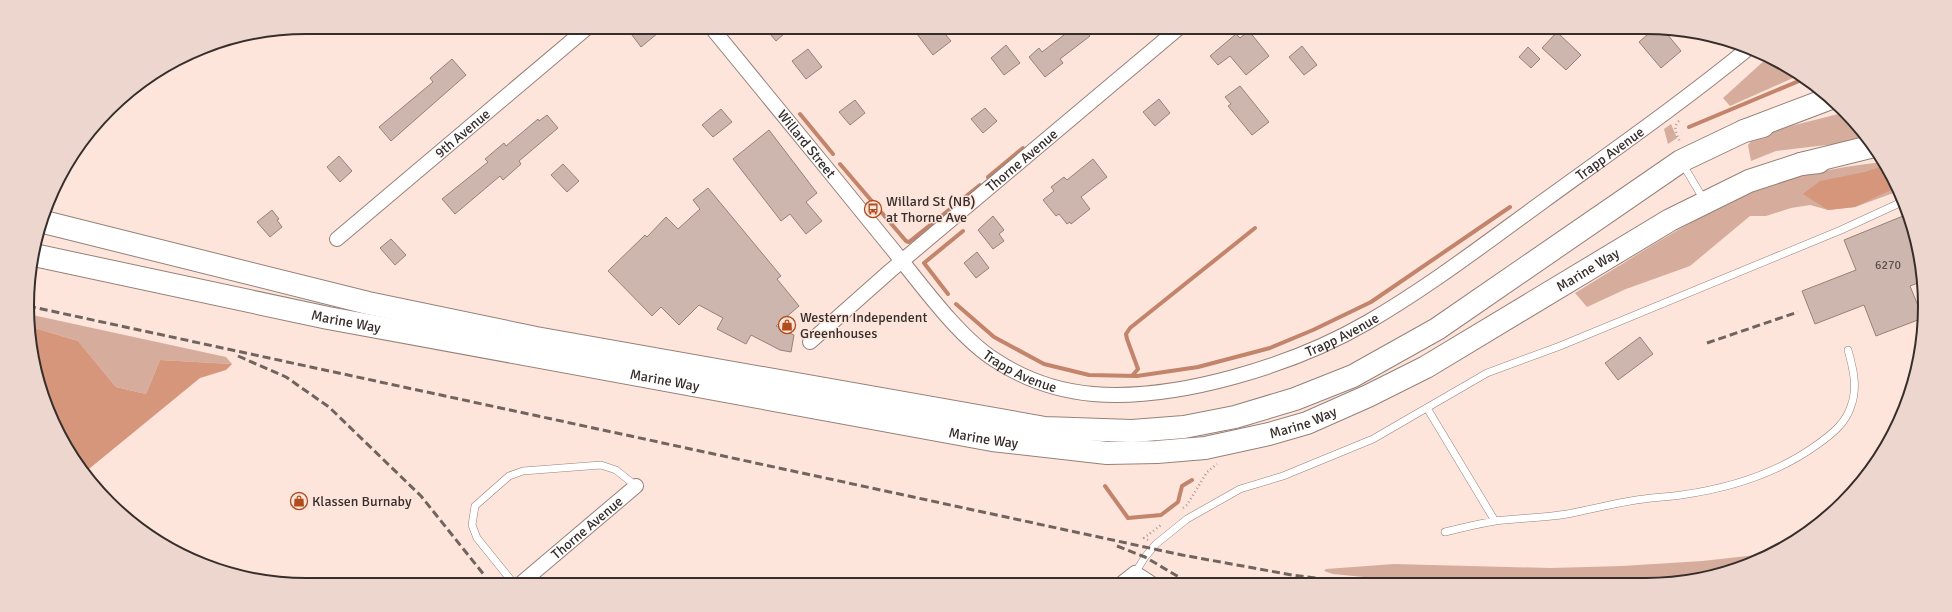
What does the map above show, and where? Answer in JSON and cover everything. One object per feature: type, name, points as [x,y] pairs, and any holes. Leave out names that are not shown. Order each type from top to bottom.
[{"type":"main road","points":[[1744,131],[1824,100]]},
{"type":"main road","name":"Marine Way","points":[[47,223],[368,303],[536,338],[1045,428],[1132,432],[1184,427],[1235,417],[1295,399],[1353,376],[1437,329],[1681,161],[1744,131],[1831,107]]},
{"type":"main road","points":[[1801,164],[1867,148]]},
{"type":"main road","name":"Marine Way","points":[[38,256],[328,318],[992,440],[1107,453],[1157,452],[1227,444],[1307,423],[1368,396],[1426,367],[1670,220],[1705,202],[1749,182],[1801,164],[1872,155]]},
{"type":"street","name":"9th Avenue","points":[[337,240],[580,34]]},
{"type":"street","name":"Willard Street","points":[[717,34],[902,261]]},
{"type":"street","name":"Thorne Avenue","points":[[810,342],[902,261],[1172,34]]},
{"type":"street","name":"Trapp Avenue","points":[[902,261],[958,328],[991,358],[1015,372],[1040,383],[1091,394],[1120,395],[1147,393],[1221,380],[1277,362],[1319,346],[1365,324],[1432,281],[1694,92],[1743,52]]},
{"type":"street","name":"Thorne Avenue","points":[[527,578],[636,486]]},
{"type":"street","points":[[1129,578],[1135,573],[1143,578]]},
{"type":"lane","points":[[1681,161],[1705,202]]},
{"type":"lane","points":[[1135,573],[1145,557],[1156,544],[1194,514],[1240,489],[1283,476],[1373,439],[1487,373],[1560,346],[1841,230],[1898,204]]},
{"type":"lane","points":[[1444,532],[1495,521],[1566,514],[1645,499],[1680,496],[1714,490],[1740,484],[1773,472],[1806,453],[1831,434],[1843,422],[1851,406],[1854,391],[1854,376],[1848,350]]},
{"type":"lane","points":[[1427,408],[1495,521]]},
{"type":"lane","points":[[509,578],[477,538],[472,525],[475,506],[509,476],[523,471],[601,465],[616,470],[636,486]]},
{"type":"path","points":[[1681,161],[1680,142],[1675,129],[1676,124],[1682,118]]},
{"type":"path","points":[[1187,505],[1207,472],[1220,461],[1227,444]]},
{"type":"shaded area","points":[[1764,61],[1794,78],[1730,106],[1723,98]]},
{"type":"shaded area","points":[[1838,114],[1863,141],[1776,151],[1751,161],[1748,145],[1752,140],[1791,126]]},
{"type":"shaded area","points":[[1671,124],[1677,138],[1668,144],[1664,129]]},
{"type":"shaded area","points":[[1877,163],[1893,193],[1855,207],[1828,210],[1810,205],[1791,208],[1766,216],[1750,216],[1690,266],[1626,289],[1587,307],[1575,293],[1654,244],[1714,210],[1735,200],[1771,185],[1789,180],[1827,170]]},
{"type":"shaded area","points":[[1880,167],[1892,190],[1855,207],[1828,210],[1803,194],[1820,181],[1865,172]]},
{"type":"shaded area","points":[[35,315],[226,357],[232,364],[160,360],[146,394],[116,387],[78,341],[35,328]]},
{"type":"shaded area","points":[[35,328],[78,341],[116,387],[146,394],[160,360],[232,364],[226,370],[200,378],[88,469],[70,442],[48,393],[39,359]]},
{"type":"shaded area","points":[[1754,555],[1733,564],[1699,573],[1682,576],[1646,578],[1374,578],[1333,574],[1324,571],[1326,569],[1394,564],[1550,568],[1622,566],[1702,561]]},
{"type":"building","points":[[633,34],[657,34],[641,47],[632,35]]},
{"type":"building","points":[[770,34],[784,34],[776,41]]},
{"type":"building","points":[[917,34],[945,34],[951,41],[933,55]]},
{"type":"building","points":[[1063,34],[1088,34],[1090,36],[1060,59],[1063,63],[1045,77],[1029,57],[1039,48],[1042,52],[1064,35]]},
{"type":"building","points":[[1236,34],[1240,38],[1245,34],[1251,34],[1269,56],[1246,75],[1230,56],[1218,65],[1210,56]]},
{"type":"building","points":[[1555,34],[1559,34],[1581,55],[1566,70],[1542,48]]},
{"type":"building","points":[[1648,34],[1668,35],[1681,51],[1661,68],[1639,42]]},
{"type":"building","points":[[1006,45],[1020,63],[1004,75],[991,58]]},
{"type":"building","points":[[1302,46],[1317,65],[1304,75],[1289,57]]},
{"type":"building","points":[[1528,47],[1540,59],[1531,68],[1519,57]]},
{"type":"building","points":[[808,49],[822,67],[806,79],[792,61]]},
{"type":"building","points":[[452,59],[466,75],[391,141],[379,127],[433,82],[430,78]]},
{"type":"building","points":[[1240,86],[1269,122],[1252,135],[1228,106],[1231,104],[1225,97]]},
{"type":"building","points":[[1159,99],[1170,113],[1155,126],[1143,112]]},
{"type":"building","points":[[855,100],[865,113],[850,125],[839,112]]},
{"type":"building","points":[[985,108],[997,121],[983,133],[971,119]]},
{"type":"building","points":[[721,109],[732,122],[713,137],[702,125]]},
{"type":"building","points":[[547,115],[558,128],[519,161],[521,164],[503,180],[500,176],[455,214],[442,199],[488,162],[485,159],[504,143],[506,146],[538,119],[539,121]]},
{"type":"building","points":[[769,130],[817,193],[806,202],[822,221],[806,234],[790,214],[781,221],[733,159]]},
{"type":"building","points":[[339,156],[352,171],[340,182],[327,167]]},
{"type":"building","points":[[1093,159],[1107,177],[1081,197],[1090,209],[1071,224],[1070,222],[1067,224],[1059,214],[1056,216],[1043,200],[1054,191],[1051,187],[1064,177],[1067,180]]},
{"type":"building","points":[[563,164],[579,181],[567,192],[551,175]]},
{"type":"building","points":[[708,188],[781,276],[777,279],[799,306],[776,326],[794,335],[791,352],[780,350],[751,335],[746,344],[717,329],[723,318],[699,305],[679,325],[661,307],[652,316],[608,271],[645,235],[647,237],[666,217],[678,229],[700,209],[693,200]]},
{"type":"building","points":[[272,210],[279,219],[277,220],[282,227],[270,237],[257,222]]},
{"type":"building","points":[[993,216],[1004,230],[999,234],[1004,241],[993,249],[978,230]]},
{"type":"building","points":[[1903,216],[1909,236],[1916,270],[1917,283],[1910,286],[1918,306],[1917,320],[1876,336],[1864,305],[1815,324],[1802,291],[1856,270],[1844,240]]},
{"type":"building","points":[[391,239],[406,255],[395,265],[380,248]]},
{"type":"building","points":[[977,252],[989,268],[976,278],[964,263]]},
{"type":"building","points":[[1640,337],[1653,354],[1618,380],[1605,363]]},
{"type":"waterway","points":[[1689,127],[1799,81]]},
{"type":"waterway","points":[[800,114],[833,154]]},
{"type":"waterway","points":[[988,177],[1023,148]]},
{"type":"waterway","points":[[840,164],[906,241],[909,242],[980,185]]},
{"type":"waterway","points":[[956,304],[994,337],[1044,364],[1089,375],[1137,376],[1198,367],[1270,348],[1313,330],[1371,302],[1510,207]]},
{"type":"waterway","points":[[1132,376],[1138,369],[1126,334],[1130,328],[1255,228]]},
{"type":"waterway","points":[[948,294],[924,263],[963,231]]},
{"type":"waterway","points":[[1105,486],[1128,518],[1161,515],[1178,502],[1182,486],[1192,480]]},
{"type":"railway","points":[[34,307],[1182,555],[1315,578]]},
{"type":"railway","points":[[1707,343],[1798,312]]},
{"type":"railway","points":[[238,356],[286,377],[329,407],[421,496],[485,576]]},
{"type":"railway","points":[[1117,546],[1145,557],[1181,578]]},
{"type":"place","name":"Willard St (NB) at Thorne Ave","points":[[873,209]]},
{"type":"place","name":"Western Independent Greenhouses","points":[[787,325]]},
{"type":"place","name":"Klassen Burnaby","points":[[299,501]]}]
